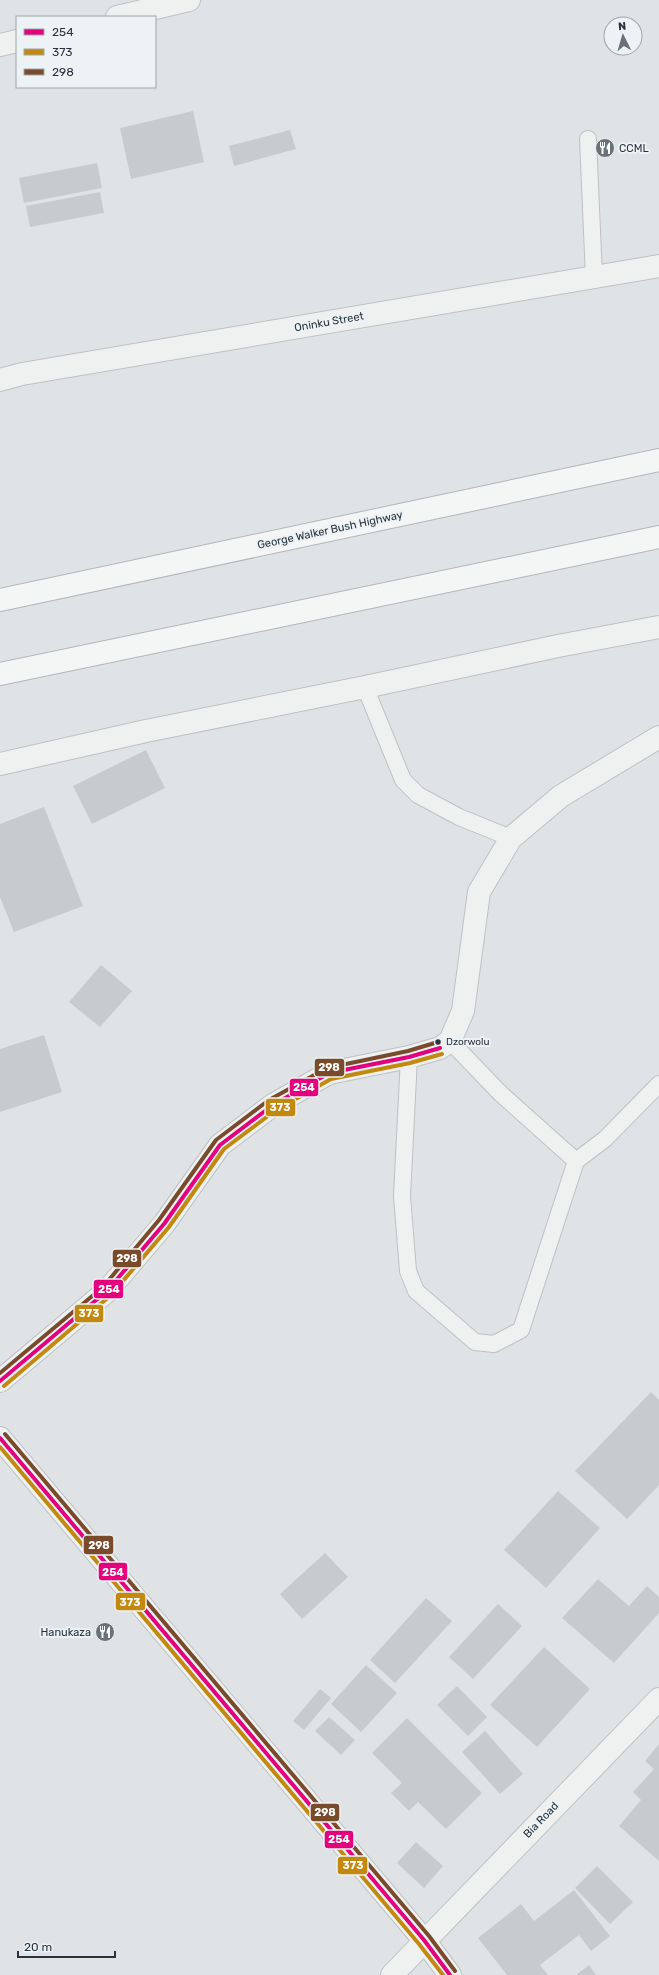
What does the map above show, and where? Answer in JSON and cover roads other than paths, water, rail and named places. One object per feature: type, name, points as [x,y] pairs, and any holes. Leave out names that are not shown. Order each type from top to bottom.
[{"type":"highway","name":"George Walker Bush Highway","points":[[0,600],[659,460]]},
{"type":"highway","points":[[0,674],[659,537]]},
{"type":"street","points":[[121,16],[189,0]]},
{"type":"street","points":[[0,45],[16,41]]},
{"type":"street","name":"Oninku Street","points":[[0,380],[22,374],[659,266]]},
{"type":"street","points":[[0,764],[146,731],[558,646],[659,627]]},
{"type":"street","points":[[0,1381],[107,1291],[164,1224],[220,1145],[273,1105],[329,1073],[409,1057],[440,1048],[450,1040],[463,1011],[479,892],[511,838],[561,796],[659,737]]},
{"type":"street","points":[[2,1444],[424,1940],[450,1975]]},
{"type":"street","name":"Bia Road","points":[[392,1975],[424,1940],[659,1699]]},
{"type":"lane","points":[[588,139],[594,277]]},
{"type":"lane","points":[[365,687],[403,780],[418,794],[459,817],[511,838]]},
{"type":"lane","points":[[450,1040],[500,1093],[576,1161]]},
{"type":"lane","points":[[409,1057],[402,1196],[408,1271],[416,1291],[475,1342],[494,1344],[521,1330],[576,1161],[605,1139],[659,1084]]},
{"type":"place","name":"CCML","points":[[605,148]]},
{"type":"place","name":"Dzorwolu","points":[[438,1042]]},
{"type":"place","name":"Hanukaza","points":[[105,1632]]}]
